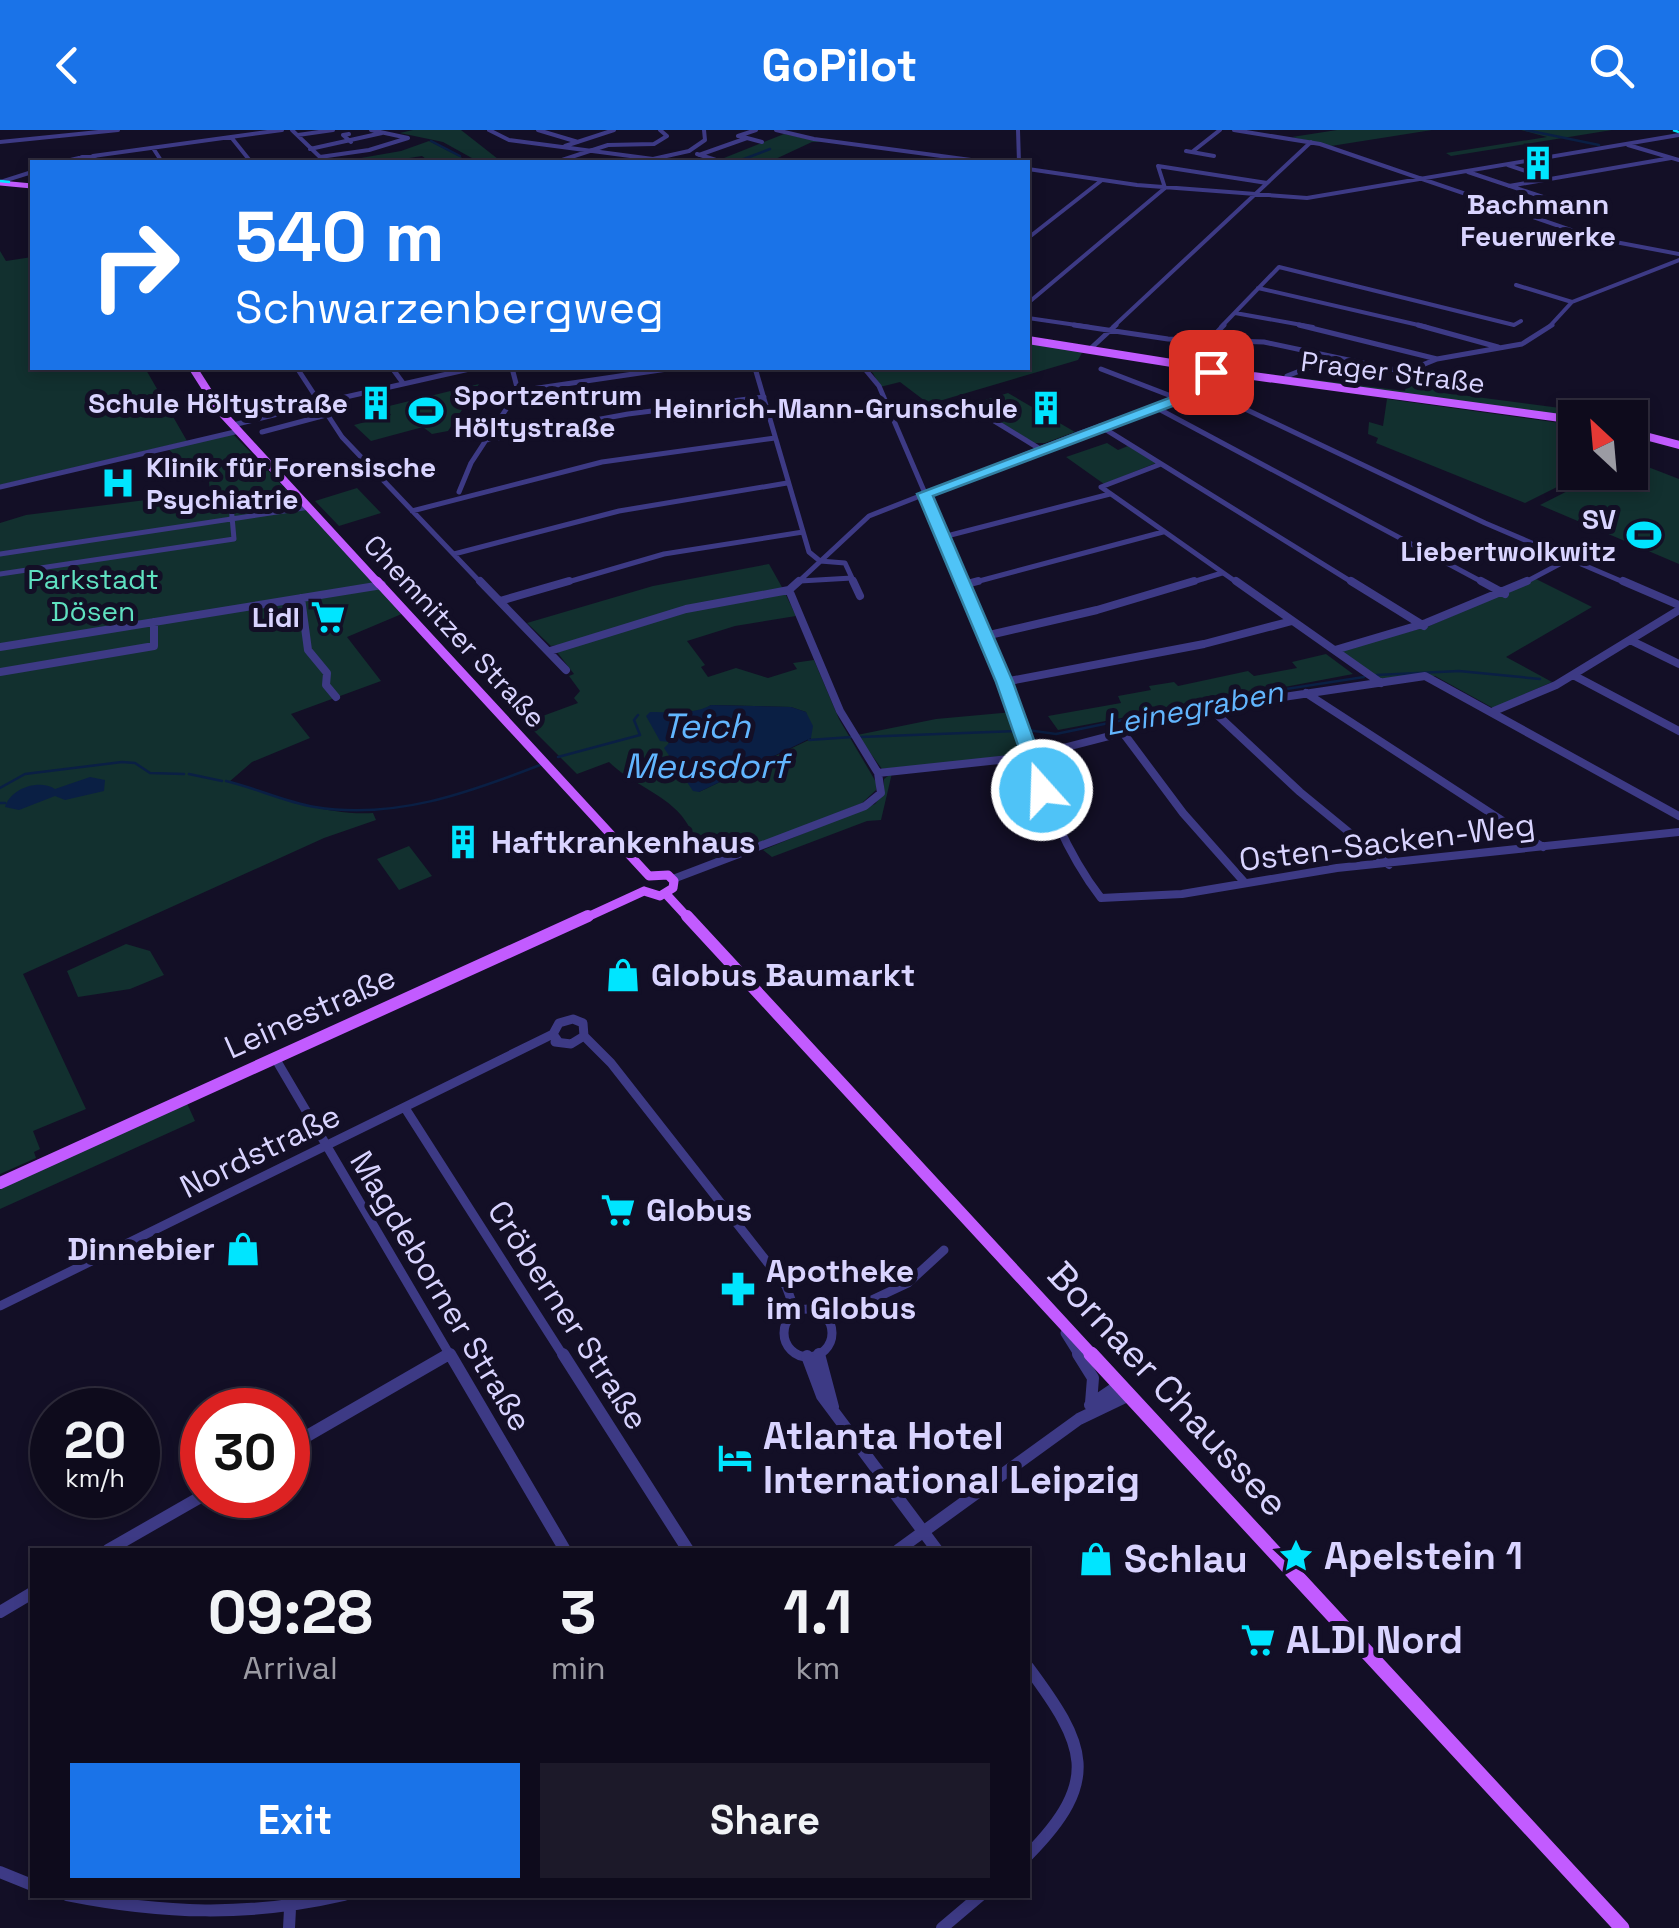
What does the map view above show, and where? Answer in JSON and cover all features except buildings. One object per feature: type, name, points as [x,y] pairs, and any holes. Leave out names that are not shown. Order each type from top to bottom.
[{"type":"main road","points":[[3,180],[30,184]]},
{"type":"main road","points":[[3,180],[30,184]]},
{"type":"main road","name":"Prager Straße","points":[[1030,340],[1212,370],[1558,417]]},
{"type":"main road","name":"Chemnitzer Straße","points":[[194,370],[211,400],[236,428],[650,876]]},
{"type":"main road","points":[[1648,437],[1679,445]]},
{"type":"main road","points":[[665,874],[673,879],[673,888],[666,894],[654,896],[644,891],[642,882],[650,876],[665,874]]},
{"type":"main road","name":"Leinestraße","points":[[0,1182],[644,891]]},
{"type":"main road","name":"Bornaer Chaussee","points":[[666,894],[1622,1928]]},
{"type":"street","points":[[0,142],[118,130]]},
{"type":"street","points":[[82,135],[84,157],[282,130]]},
{"type":"street","points":[[292,130],[298,135],[310,149],[317,156],[325,157],[408,138],[378,131],[350,142],[310,149]]},
{"type":"street","points":[[298,135],[334,130]]},
{"type":"street","points":[[493,130],[490,132],[528,144],[629,160]]},
{"type":"street","points":[[538,130],[578,142]]},
{"type":"street","points":[[598,130],[607,132]]},
{"type":"street","points":[[562,147],[614,130]]},
{"type":"street","points":[[562,160],[610,145],[654,144],[666,138],[660,130]]},
{"type":"street","points":[[640,160],[686,151],[703,142],[704,130]]},
{"type":"street","points":[[698,155],[756,130]]},
{"type":"street","points":[[776,130],[814,140],[970,160]]},
{"type":"street","points":[[1018,130],[1018,160]]},
{"type":"street","points":[[1214,156],[1189,152],[1220,130]]},
{"type":"street","points":[[1234,130],[1311,142],[1597,239],[1679,257]]},
{"type":"street","points":[[350,134],[344,135],[350,142]]},
{"type":"street","points":[[1030,169],[1164,187],[1308,198],[1679,136]]},
{"type":"street","points":[[231,137],[249,160]]},
{"type":"street","points":[[738,138],[762,142]]},
{"type":"street","points":[[1088,350],[1311,142]]},
{"type":"street","points":[[1625,144],[1679,160]]},
{"type":"street","points":[[723,147],[741,152]]},
{"type":"street","points":[[153,148],[161,160]]},
{"type":"street","points":[[686,151],[718,160]]},
{"type":"street","points":[[700,160],[708,158]]},
{"type":"street","points":[[1509,186],[1671,158]]},
{"type":"street","points":[[1506,164],[1550,179]]},
{"type":"street","points":[[1164,187],[1158,166],[1266,183]]},
{"type":"street","points":[[1465,171],[1552,200]]},
{"type":"street","points":[[3,180],[30,173]]},
{"type":"street","points":[[1030,233],[1102,180]]},
{"type":"street","points":[[1030,302],[1164,187]]},
{"type":"street","points":[[1589,239],[1597,239]]},
{"type":"street","points":[[1030,318],[1109,331],[1264,342],[1408,371],[1437,359],[1528,342],[1548,329],[1572,302],[1679,257]]},
{"type":"street","points":[[1194,356],[1277,268],[1548,329]]},
{"type":"street","points":[[1516,286],[1572,302]]},
{"type":"street","points":[[1258,288],[1364,310],[1502,348]]},
{"type":"street","points":[[1235,313],[1344,333],[1437,359]]},
{"type":"street","points":[[1286,376],[1332,358]]},
{"type":"street","points":[[1101,369],[1178,399]]},
{"type":"street","points":[[298,370],[326,414],[366,464],[566,670]]},
{"type":"street","points":[[394,370],[403,382]]},
{"type":"street","points":[[0,487],[403,382],[464,370]]},
{"type":"street","points":[[461,494],[486,440],[518,391],[513,370]]},
{"type":"street","points":[[518,391],[660,370]]},
{"type":"street","points":[[756,370],[810,552],[820,561],[845,562],[860,596]]},
{"type":"street","points":[[866,370],[874,376],[985,636],[1056,822],[1101,898]]},
{"type":"street","points":[[550,651],[686,609],[789,590],[862,520],[1203,389],[1212,370]]},
{"type":"street","points":[[1408,371],[1409,382]]},
{"type":"street","points":[[1203,389],[1408,488],[1679,608]]},
{"type":"street","points":[[486,440],[628,414],[764,397]]},
{"type":"street","points":[[960,400],[1040,449]]},
{"type":"street","points":[[1155,407],[1505,594]]},
{"type":"street","points":[[262,432],[326,414]]},
{"type":"street","points":[[1100,426],[1424,626]]},
{"type":"street","points":[[410,509],[602,462],[776,438]]},
{"type":"street","points":[[1161,464],[1101,487],[1381,682]]},
{"type":"street","points":[[454,554],[546,526],[651,503],[787,483]]},
{"type":"street","points":[[0,574],[234,539],[230,494]]},
{"type":"street","points":[[943,536],[1110,494]]},
{"type":"street","points":[[0,554],[310,508]]},
{"type":"street","points":[[500,600],[664,554],[803,532]]},
{"type":"street","points":[[963,586],[1163,532]]},
{"type":"street","points":[[1335,650],[1424,626],[1505,594],[1570,559]]},
{"type":"street","points":[[985,636],[1097,610],[1222,573]]},
{"type":"street","points":[[800,581],[852,578]]},
{"type":"street","points":[[0,647],[382,585]]},
{"type":"street","points":[[673,879],[865,806],[881,793],[878,773],[840,712],[789,590]]},
{"type":"street","points":[[301,598],[308,650],[327,673],[326,685],[336,697]]},
{"type":"street","points":[[1494,711],[1573,675],[1679,608]]},
{"type":"street","points":[[1004,682],[1204,644],[1292,620]]},
{"type":"street","points":[[0,672],[154,646],[154,622]]},
{"type":"street","points":[[1630,640],[1679,664]]},
{"type":"street","points":[[1573,675],[1679,731]]},
{"type":"street","points":[[878,773],[1028,757],[1212,710],[1381,682],[1434,678],[1679,816]]},
{"type":"street","points":[[1306,693],[1544,848]]},
{"type":"street","points":[[1212,710],[1300,792],[1388,864]]},
{"type":"street","points":[[1124,734],[1183,813],[1245,883]]},
{"type":"street","name":"Osten-Sacken-Weg","points":[[1101,898],[1182,894],[1388,864],[1679,832]]},
{"type":"street","name":"Nordstraße","points":[[0,1306],[542,1042],[556,1038],[571,1044],[584,1036],[585,1025],[573,1019],[559,1023],[556,1038]]},
{"type":"street","points":[[584,1036],[611,1063],[786,1286],[796,1313]]},
{"type":"street","name":"Magdeborner Straße","points":[[275,1058],[564,1548]]},
{"type":"street","name":"Cröberner Straße","points":[[405,1108],[687,1548]]},
{"type":"street","points":[[829,1320],[870,1304],[936,1264],[944,1250]]},
{"type":"street","points":[[816,1311],[829,1320],[832,1339],[813,1354],[793,1352],[784,1340],[784,1326],[796,1313],[816,1311]]},
{"type":"street","points":[[1054,1314],[1090,1370],[1092,1403]]},
{"type":"street","points":[[310,1434],[449,1354]]},
{"type":"street","points":[[813,1354],[822,1396],[935,1548]]},
{"type":"street","points":[[1080,1419],[1092,1403],[1123,1391]]},
{"type":"street","points":[[901,1548],[1123,1391]]},
{"type":"street","points":[[111,1548],[180,1509]]},
{"type":"street","points":[[0,1612],[30,1594]]},
{"type":"street","points":[[1030,1670],[1078,1742],[1077,1795],[1047,1838],[1030,1853]]},
{"type":"street","points":[[0,1872],[30,1884]]},
{"type":"street","points":[[85,1898],[184,1914],[290,1909],[332,1898]]},
{"type":"street","points":[[942,1928],[977,1898]]},
{"type":"street","points":[[289,1928],[290,1909]]},
{"type":"green space","points":[[461,130],[498,159],[475,160],[443,142],[400,133]]},
{"type":"green space","points":[[1337,130],[1432,130],[1331,146],[1292,137]]},
{"type":"green space","points":[[1521,130],[1612,130],[1451,156],[1446,153],[1547,137]]},
{"type":"green space","points":[[784,134],[822,142],[812,142],[773,160],[719,160]]},
{"type":"green space","points":[[429,141],[466,160],[427,160],[422,156],[349,160],[401,151]]},
{"type":"green space","points":[[0,251],[6,261],[30,257],[30,370],[146,370],[187,441],[0,485]]},
{"type":"green space","points":[[1030,343],[1083,351],[1078,360],[929,404],[900,382],[880,387],[868,370],[1030,370]]},
{"type":"green space","points":[[1252,372],[1405,391],[1407,382],[1414,380],[1461,395],[1558,408],[1558,416]]},
{"type":"green space","name":"Sportzentrum Höltystraße","points":[[479,384],[448,431],[432,434],[423,427],[371,441],[354,425],[391,415],[385,407]]},
{"type":"green space","points":[[1008,393],[1075,432],[1034,443],[972,404]]},
{"type":"green space","points":[[1387,399],[1558,423],[1558,486],[1525,503],[1376,443],[1378,438],[1368,434],[1369,422],[1383,426]]},
{"type":"green space","name":"Parkstadt Dösen","points":[[233,434],[404,613],[347,637],[381,681],[291,714],[310,738],[252,762],[229,782],[318,808],[373,813],[376,820],[324,838],[23,974],[86,1109],[33,1131],[40,1149],[34,1152],[36,1158],[0,1174],[0,523],[26,515],[210,492],[207,462],[184,463],[168,449]]},
{"type":"green space","points":[[1107,443],[1118,450],[1128,446],[1156,463],[1104,484],[1066,457]]},
{"type":"green space","name":"SV Liebertwolkwitz","points":[[1648,467],[1679,479],[1679,564],[1540,505],[1570,490],[1648,490]]},
{"type":"green space","points":[[357,488],[381,513],[339,526],[315,501]]},
{"type":"green space","points":[[769,564],[783,589],[684,607],[558,645],[551,646],[527,623],[653,586]]},
{"type":"green space","points":[[1536,579],[1592,607],[1506,657],[1552,682],[1493,708],[1435,676],[1381,680],[1339,650],[1427,627]]},
{"type":"green space","points":[[785,593],[796,616],[735,626],[687,641],[705,665],[701,667],[708,677],[736,668],[768,678],[797,669],[793,663],[814,660],[839,719],[876,782],[876,790],[862,803],[716,859],[664,800],[609,762],[577,774],[506,703],[522,697],[540,717],[578,703],[574,698],[580,691],[569,676],[574,674],[557,652],[687,611]],"holes":[[[711,705],[791,707],[806,712],[811,739],[699,792],[669,745],[665,714],[704,710]]]},
{"type":"green space","points":[[1326,654],[1353,674],[1058,730],[1048,716],[1121,703],[1118,696],[1151,690],[1149,686],[1174,682],[1178,686],[1248,671],[1254,676],[1297,668],[1292,662]]},
{"type":"green space","points":[[1013,712],[1024,750],[1016,756],[882,769],[857,735],[936,719]]},
{"type":"green space","points":[[892,773],[881,820],[867,821],[772,857],[763,850],[875,804],[884,793],[884,779]]},
{"type":"green space","points":[[409,846],[432,876],[399,890],[377,859]]},
{"type":"green space","points":[[126,944],[150,951],[164,975],[130,989],[78,997],[67,971]]},
{"type":"green space","points":[[185,1099],[195,1121],[0,1209],[0,1183]]},
{"type":"water","name":"Teich Meusdorf","points":[[711,705],[791,707],[806,712],[813,726],[811,738],[699,792],[693,791],[664,748],[670,742],[660,741],[646,716],[650,712],[689,712]]},
{"type":"water","points":[[90,777],[105,780],[104,791],[65,800],[55,796],[19,810],[5,807],[13,795],[26,787],[41,785],[55,789]]},
{"type":"waterway","points":[[1526,130],[1599,145]]},
{"type":"waterway","points":[[431,141],[460,156]]},
{"type":"waterway","points":[[741,160],[770,149]]},
{"type":"waterway","name":"Leinegraben","points":[[1377,675],[1459,671],[1540,679]]},
{"type":"waterway","name":"Leinegraben","points":[[1027,730],[1056,734],[1234,697],[1364,677]]},
{"type":"waterway","name":"Leinegraben","points":[[558,757],[640,735],[634,720],[638,715]]},
{"type":"waterway","name":"Leinegraben","points":[[860,737],[1017,731]]},
{"type":"waterway","name":"Leinegraben","points":[[809,740],[852,737]]},
{"type":"waterway","name":"Leinegraben","points":[[0,788],[25,774],[122,762],[135,763],[150,773],[184,774]]},
{"type":"waterway","name":"Leinegraben","points":[[226,781],[315,807],[373,810],[458,794],[540,765]]},
{"type":"waterway","name":"Leinegraben","points":[[189,774],[222,781]]},
{"type":"waterway","points":[[0,803],[5,803]]},
{"type":"tram line","points":[[0,181],[9,182]]},
{"type":"railway","points":[[1673,130],[1679,132]]},
{"type":"place","name":"Bachmann Feuerwerke","points":[[1538,163]]},
{"type":"place","name":"Schule Höltystraße","points":[[376,403]]},
{"type":"place","name":"Heinrich-Mann-Grunschule","points":[[1046,408]]},
{"type":"place","name":"Sportzentrum Höltystraße","points":[[426,411]]},
{"type":"place","name":"Klinik für Forensische Psychiatrie","points":[[118,483]]},
{"type":"place","name":"SV Liebertwolkwitz","points":[[1644,535]]},
{"type":"place","name":"Lidl","points":[[328,617]]},
{"type":"place","name":"Haftkrankenhaus","points":[[463,842]]},
{"type":"place","name":"Globus Baumarkt","points":[[623,975]]},
{"type":"place","name":"Globus","points":[[618,1210]]},
{"type":"place","name":"Dinnebier","points":[[243,1249]]},
{"type":"place","name":"Apotheke im Globus","points":[[738,1289]]},
{"type":"place","name":"Atlanta Hotel International Leipzig","points":[[735,1458]]},
{"type":"place","name":"Apelstein 1","points":[[1296,1556]]},
{"type":"place","name":"Schlau","points":[[1096,1559]]},
{"type":"place","name":"ALDI Nord","points":[[1258,1640]]},
{"type":"route","points":[[1042,790],[1004,682],[925,494],[1198,392],[1211,372]]}]
